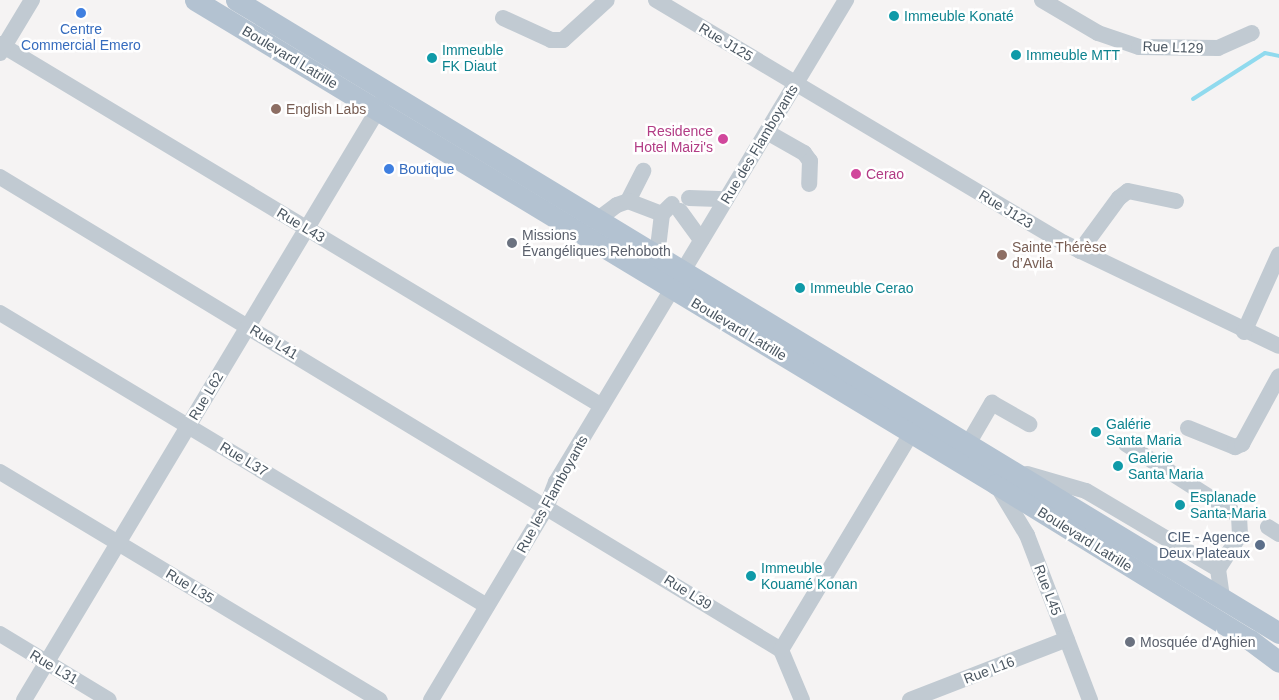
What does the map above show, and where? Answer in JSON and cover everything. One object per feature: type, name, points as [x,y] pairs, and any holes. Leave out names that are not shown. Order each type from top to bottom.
[{"type":"main road","name":"Boulevard Latrille","points":[[195,0],[383,101],[597,220],[657,256],[677,280],[911,434],[1003,476],[1222,597],[1279,633]]},
{"type":"main road","name":"Boulevard Latrille","points":[[236,0],[383,101],[677,280],[968,444],[1003,476],[1250,640],[1279,662]]},
{"type":"street","points":[[1,48],[32,0]]},
{"type":"street","points":[[503,18],[551,40],[563,40],[607,0]]},
{"type":"street","name":"Rue J125","points":[[656,0],[795,84]]},
{"type":"street","name":"Rue des Flamboyants","points":[[677,280],[846,0]]},
{"type":"street","name":"Rue L129","points":[[1042,0],[1098,33],[1139,47],[1218,48],[1252,34]]},
{"type":"street","name":"Rue L43","points":[[1,48],[307,228],[602,406]]},
{"type":"street","name":"Rue J123","points":[[795,84],[1080,251],[1244,332],[1279,346]]},
{"type":"street","name":"Rue L62","points":[[24,700],[383,101]]},
{"type":"street","points":[[767,132],[804,153],[810,161],[809,184]]},
{"type":"street","points":[[628,201],[642,171]]},
{"type":"street","name":"Rue L41","points":[[0,177],[546,508]]},
{"type":"street","points":[[1080,251],[1119,198],[1128,191],[1176,201]]},
{"type":"street","points":[[597,220],[617,205],[628,201],[676,207],[726,199]]},
{"type":"street","points":[[676,207],[701,240]]},
{"type":"street","points":[[657,256],[676,207]]},
{"type":"street","points":[[1244,332],[1274,276],[1279,254]]},
{"type":"street","name":"Rue les Flamboyants","points":[[431,700],[546,508],[556,482],[677,280]]},
{"type":"street","name":"Rue L37","points":[[0,313],[487,606]]},
{"type":"street","points":[[1188,428],[1235,447],[1242,444],[1279,376]]},
{"type":"street","points":[[968,444],[992,402],[1029,424]]},
{"type":"street","points":[[802,700],[781,650],[911,434]]},
{"type":"street","points":[[1126,444],[1239,516],[1240,535],[1218,570],[1222,597]]},
{"type":"street","name":"Rue L35","points":[[0,472],[380,700]]},
{"type":"street","points":[[1003,476],[1086,491],[1218,570]]},
{"type":"street","name":"Rue L45","points":[[1003,476],[1090,700]]},
{"type":"street","name":"Rue L39","points":[[546,508],[781,650]]},
{"type":"street","name":"Rue L31","points":[[0,634],[109,700]]},
{"type":"street","name":"Rue L16","points":[[910,700],[1067,639]]},
{"type":"waterway","points":[[1193,99],[1265,53],[1279,56]]},
{"type":"place","name":"Centre Commercial Emero","points":[[81,13]]},
{"type":"place","name":"Immeuble Konaté","points":[[894,16]]},
{"type":"place","name":"Immeuble MTT","points":[[1016,55]]},
{"type":"place","name":"Immeuble FK Diaut","points":[[432,58]]},
{"type":"place","name":"English Labs","points":[[276,109]]},
{"type":"place","name":"Residence Hotel Maizi's","points":[[723,139]]},
{"type":"place","name":"Boutique","points":[[389,169]]},
{"type":"place","name":"Cerao","points":[[856,174]]},
{"type":"place","name":"Missions Évangéliques Rehoboth","points":[[512,243]]},
{"type":"place","name":"Sainte Thérèse d’Avila","points":[[1002,255]]},
{"type":"place","name":"Immeuble Cerao","points":[[800,288]]},
{"type":"place","name":"Galérie Santa Maria","points":[[1096,432]]},
{"type":"place","name":"Galerie Santa Maria","points":[[1118,466]]},
{"type":"place","name":"Esplanade Santa-Maria","points":[[1180,505]]},
{"type":"place","name":"CIE - Agence Deux Plateaux","points":[[1260,545]]},
{"type":"place","name":"Immeuble Kouamé Konan","points":[[751,576]]},
{"type":"place","name":"Mosquée d'Aghien","points":[[1130,642]]}]
